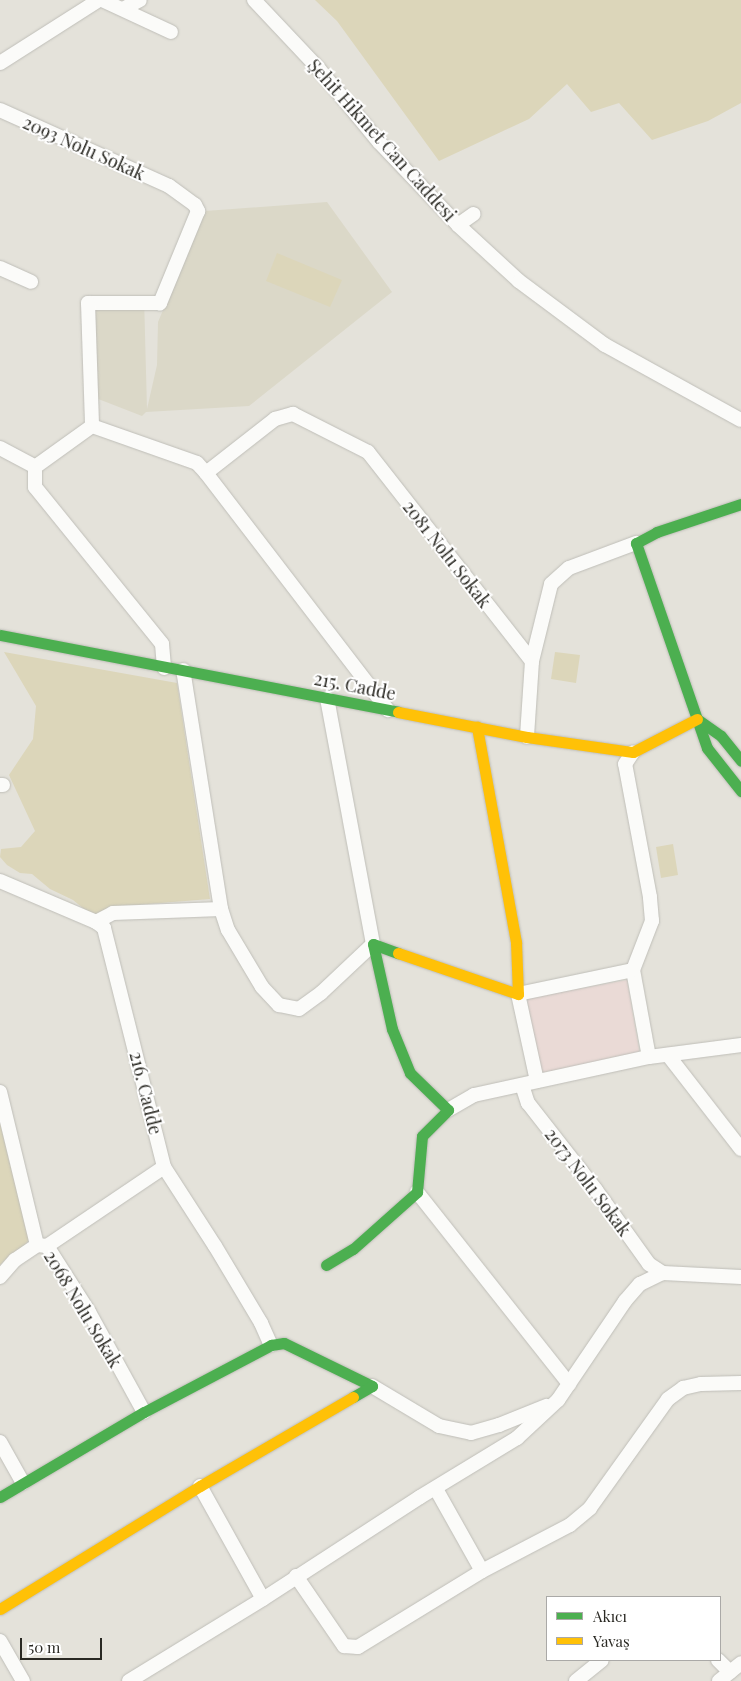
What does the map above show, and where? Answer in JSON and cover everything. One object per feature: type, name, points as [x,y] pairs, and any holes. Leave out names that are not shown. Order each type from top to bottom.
[{"type":"street","points":[[0,63],[101,0],[171,32]]},
{"type":"street","points":[[123,9],[140,0]]},
{"type":"street","name":"Şehit Hikmet Can Caddesi","points":[[254,0],[319,69],[378,142],[458,225],[519,282],[605,345],[741,420]]},
{"type":"street","name":"2093 Nolu Sokak","points":[[0,110],[169,186],[195,205],[198,211],[160,302],[88,303],[92,426]]},
{"type":"street","points":[[458,225],[474,214]]},
{"type":"street","points":[[0,268],[31,282]]},
{"type":"street","name":"2081 Nolu Sokak","points":[[206,473],[275,419],[293,414],[368,452],[532,661]]},
{"type":"street","points":[[35,467],[92,426],[197,463],[388,710]]},
{"type":"street","points":[[0,448],[35,467]]},
{"type":"street","points":[[35,467],[36,487],[162,644],[164,668]]},
{"type":"street","points":[[526,736],[532,661],[551,584],[569,568],[636,543],[657,532],[741,504]]},
{"type":"street","points":[[636,543],[706,748],[741,791]]},
{"type":"street","name":"215. Cadde","points":[[0,636],[526,736],[633,752]]},
{"type":"street","points":[[183,670],[221,909],[228,930],[262,987],[278,1005],[299,1010],[321,993],[373,944]]},
{"type":"street","points":[[328,698],[373,944],[392,1030],[410,1073],[448,1110]]},
{"type":"street","points":[[648,1057],[633,970],[652,921],[650,897],[625,764],[633,752],[697,719]]},
{"type":"street","points":[[697,719],[721,736],[741,761]]},
{"type":"street","points":[[477,727],[516,942],[518,994],[537,1082]]},
{"type":"street","points":[[0,881],[96,922],[113,912],[221,909]]},
{"type":"street","name":"216. Cadde","points":[[96,922],[104,928],[164,1167],[261,1323],[271,1345]]},
{"type":"street","points":[[373,944],[518,994],[633,970]]},
{"type":"street","points":[[569,1384],[418,1192],[422,1136],[448,1110],[474,1095],[648,1057],[741,1045]]},
{"type":"street","points":[[668,1055],[741,1149]]},
{"type":"street","name":"2073 Nolu Sokak","points":[[522,1085],[528,1103],[596,1190],[649,1264],[663,1273]]},
{"type":"street","name":"2068 Nolu Sokak","points":[[0,1092],[42,1245],[89,1312],[144,1412]]},
{"type":"street","points":[[0,1276],[15,1260],[42,1245],[164,1167]]},
{"type":"street","points":[[326,1266],[353,1249],[418,1192]]},
{"type":"street","points":[[129,1681],[518,1438],[558,1400],[625,1301],[640,1284],[663,1273],[741,1277]]},
{"type":"street","points":[[0,1497],[144,1412],[271,1345],[284,1343],[372,1386],[439,1426],[471,1433],[499,1426],[558,1400]]},
{"type":"street","points":[[296,1576],[344,1646],[358,1647],[482,1571],[570,1525],[590,1508],[668,1399],[683,1388],[701,1384],[741,1383]]},
{"type":"street","points":[[0,1609],[200,1486],[372,1386]]},
{"type":"street","points":[[0,1442],[23,1483]]},
{"type":"street","points":[[200,1486],[263,1599]]},
{"type":"street","points":[[436,1489],[482,1571]]},
{"type":"street","points":[[0,1641],[23,1681]]},
{"type":"street","points":[[576,1681],[601,1661]]},
{"type":"street","points":[[718,1661],[724,1677],[741,1663]]},
{"type":"shaded area","points":[[315,0],[741,0],[741,103],[708,121],[652,140],[619,103],[591,112],[567,84],[529,119],[439,161],[337,21]]},
{"type":"shaded area","points":[[327,202],[392,292],[249,406],[146,412],[142,416],[88,395],[84,299],[144,297],[147,409],[157,365],[158,322],[205,211]]},
{"type":"shaded area","points":[[277,253],[342,280],[330,307],[266,281]]},
{"type":"shaded area","points":[[4,652],[177,683],[210,899],[111,907],[94,917],[73,900],[50,889],[32,874],[20,873],[7,865],[0,857],[1,849],[21,847],[35,831],[9,775],[33,739],[36,706]]},
{"type":"shaded area","points":[[555,652],[580,655],[576,683],[551,679]]},
{"type":"shaded area","points":[[673,844],[678,875],[661,878],[656,847]]},
{"type":"shaded area","points":[[627,980],[640,1055],[540,1073],[527,998]]},
{"type":"shaded area","points":[[0,1123],[29,1240],[21,1250],[11,1254],[0,1265]]},
{"type":"traffic: fast","points":[[741,504],[657,532],[636,543],[707,748],[741,791]]},
{"type":"traffic: fast","points":[[0,635],[398,712]]},
{"type":"traffic: fast","points":[[697,719],[721,736],[741,761]]},
{"type":"traffic: fast","points":[[326,1265],[353,1249],[417,1192],[422,1136],[448,1110],[410,1073],[392,1029],[373,944],[398,953]]},
{"type":"traffic: fast","points":[[0,1497],[144,1412],[271,1345],[284,1343],[372,1386],[353,1397]]},
{"type":"traffic: slow","points":[[398,712],[527,737],[633,752],[697,719]]},
{"type":"traffic: slow","points":[[398,953],[518,994],[516,942],[477,727]]},
{"type":"traffic: slow","points":[[0,1609],[200,1486],[353,1397]]}]
